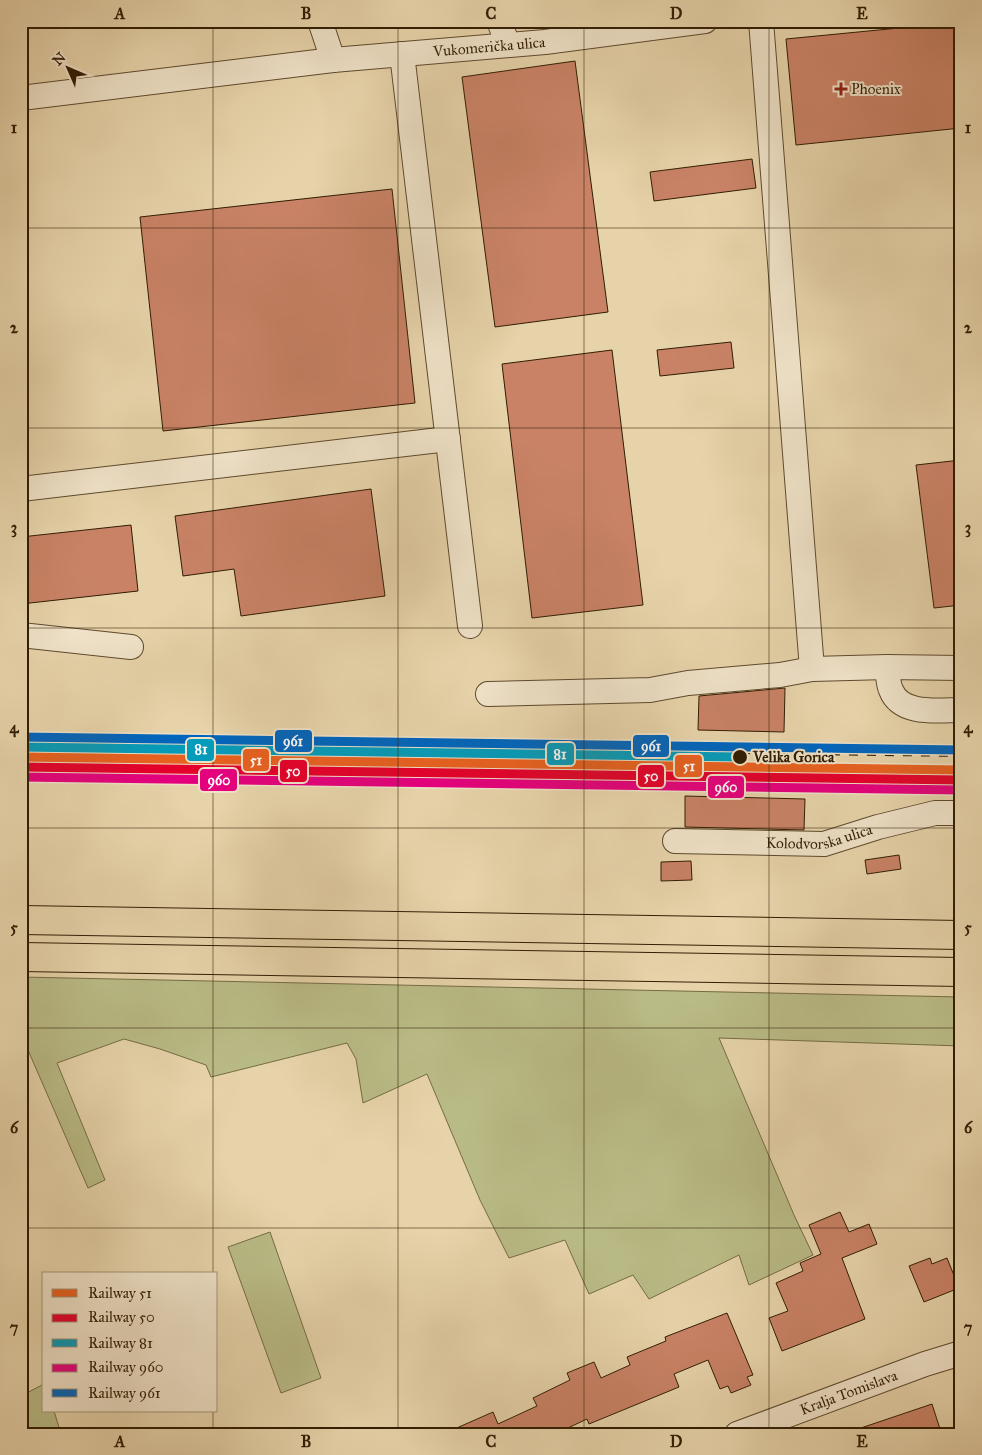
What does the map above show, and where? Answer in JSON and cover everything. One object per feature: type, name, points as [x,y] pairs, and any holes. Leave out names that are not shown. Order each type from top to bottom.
[{"type":"highway","points":[[21,920],[961,935]]},
{"type":"highway","points":[[21,957],[961,972]]},
{"type":"street","points":[[320,21],[333,60]]},
{"type":"street","points":[[499,21],[508,45]]},
{"type":"street","name":"Vukomerička ulica","points":[[21,98],[333,60],[545,42],[705,21]]},
{"type":"street","points":[[761,21],[812,668]]},
{"type":"street","points":[[402,54],[470,626]]},
{"type":"street","points":[[21,488],[448,439]]},
{"type":"street","points":[[21,635],[131,647]]},
{"type":"street","points":[[887,667],[891,690],[900,703],[920,710],[961,710]]},
{"type":"street","points":[[488,694],[650,690],[688,683],[780,675],[812,668],[961,668]]},
{"type":"street","name":"Kolodvorska ulica","points":[[675,841],[824,844],[878,827],[935,813],[961,813]]},
{"type":"street","name":"Kralja Tomislava","points":[[737,1434],[925,1364],[960,1355]]},
{"type":"green space","points":[[21,977],[961,997],[961,1046],[719,1038],[794,1215],[813,1255],[749,1285],[739,1255],[649,1299],[633,1275],[589,1294],[565,1240],[509,1258],[480,1200],[427,1074],[363,1103],[356,1059],[347,1043],[211,1077],[206,1065],[124,1039],[57,1063],[105,1180],[88,1188],[21,1034]]},
{"type":"green space","points":[[270,1232],[321,1378],[281,1393],[228,1247]]},
{"type":"green space","points":[[42,1385],[42,1412],[54,1412],[61,1434],[21,1434],[21,1396]]},
{"type":"building","points":[[961,22],[961,128],[796,145],[786,39]]},
{"type":"building","points":[[575,61],[608,312],[495,327],[462,77]]},
{"type":"building","points":[[752,159],[756,188],[654,201],[650,172]]},
{"type":"building","points":[[392,189],[415,403],[163,431],[140,217]]},
{"type":"building","points":[[731,342],[734,368],[660,376],[657,350]]},
{"type":"building","points":[[612,350],[643,605],[532,618],[502,364]]},
{"type":"building","points":[[961,460],[961,605],[934,608],[916,465]]},
{"type":"building","points":[[371,489],[385,596],[241,616],[234,569],[183,576],[175,516]]},
{"type":"building","points":[[131,525],[138,591],[21,604],[21,537]]},
{"type":"building","points":[[785,688],[784,732],[698,730],[699,696]]},
{"type":"building","points":[[685,796],[805,799],[804,830],[685,827]]},
{"type":"building","points":[[899,855],[901,869],[867,874],[865,860]]},
{"type":"building","points":[[691,861],[692,880],[661,881],[661,862]]},
{"type":"building","points":[[840,1212],[849,1232],[869,1224],[877,1244],[842,1258],[865,1319],[782,1351],[769,1318],[788,1311],[776,1283],[803,1271],[800,1263],[821,1254],[809,1225]]},
{"type":"building","points":[[930,1258],[932,1264],[947,1258],[959,1288],[924,1302],[909,1266]]},
{"type":"building","points":[[727,1313],[753,1375],[747,1377],[751,1385],[731,1393],[728,1386],[720,1389],[708,1360],[674,1374],[679,1387],[589,1424],[587,1419],[555,1434],[443,1434],[493,1412],[498,1424],[537,1406],[533,1398],[570,1380],[567,1373],[594,1362],[601,1378],[630,1365],[627,1357],[666,1341],[665,1337]]},
{"type":"building","points":[[932,1404],[940,1429],[925,1434],[853,1434],[852,1431]]},
{"type":"railway","points":[[21,743],[961,755]]},
{"type":"rail line","name":"961","points":[[21,737],[961,750]]},
{"type":"rail line","name":"81","points":[[21,747],[740,757]]},
{"type":"rail line","name":"51","points":[[21,757],[961,770]]},
{"type":"rail line","name":"50","points":[[21,767],[961,780]]},
{"type":"rail line","name":"960","points":[[21,777],[961,790]]},
{"type":"place","name":"Phoenix","points":[[841,89]]},
{"type":"place","name":"Velika Gorica","points":[[740,757]]}]
